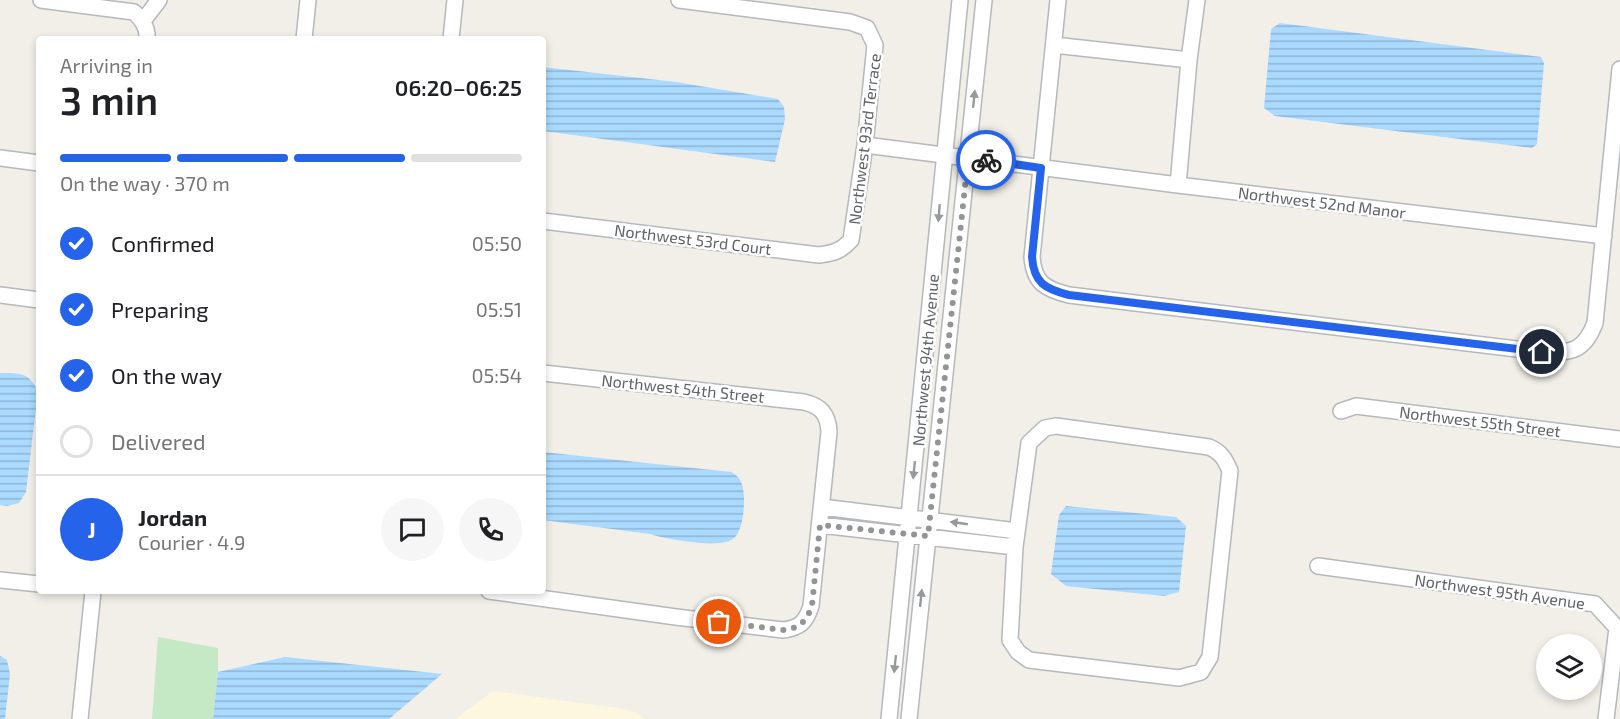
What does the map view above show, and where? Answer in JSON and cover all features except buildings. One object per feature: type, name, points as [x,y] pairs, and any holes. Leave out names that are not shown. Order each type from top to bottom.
[{"type":"street","points":[[41,0],[134,12],[143,21],[148,36]]},
{"type":"street","points":[[143,21],[159,0]]},
{"type":"street","points":[[304,36],[308,0]]},
{"type":"street","points":[[451,36],[455,0]]},
{"type":"street","name":"Northwest 93rd Terrace","points":[[679,0],[850,22],[867,28],[875,45],[865,145],[854,227],[851,240],[843,249]]},
{"type":"street","name":"Northwest 94th Avenue","points":[[889,719],[960,0]]},
{"type":"street","name":"Northwest 94th Avenue","points":[[909,719],[984,0]]},
{"type":"street","points":[[1058,0],[1032,257],[1033,269],[1039,282],[1052,291],[1081,296],[1542,352],[1562,353],[1579,349],[1590,338],[1595,323],[1620,69]]},
{"type":"street","points":[[1178,185],[1189,60],[1197,0]]},
{"type":"street","points":[[1054,45],[1189,60]]},
{"type":"street","name":"Northwest 52nd Manor","points":[[865,145],[1604,236]]},
{"type":"street","points":[[0,158],[36,163]]},
{"type":"street","name":"Northwest 53rd Court","points":[[546,221],[819,255],[843,249]]},
{"type":"street","points":[[0,295],[36,300]]},
{"type":"street","name":"Northwest 54th Street","points":[[546,373],[804,402],[822,409],[829,432],[822,507]]},
{"type":"street","name":"Northwest 55th Street","points":[[1341,411],[1356,406],[1620,439]]},
{"type":"street","points":[[1056,426],[1209,447],[1217,450],[1225,459],[1230,471],[1210,657],[1201,672],[1179,678],[1029,660],[1018,652],[1010,640],[1015,547],[1029,443],[1045,428],[1056,426]]},
{"type":"street","points":[[511,594],[676,617],[783,630],[793,629],[803,624],[812,606],[822,507],[1017,531]]},
{"type":"street","points":[[820,525],[1015,547]]},
{"type":"street","name":"Northwest 95th Avenue","points":[[1318,566],[1594,604],[1617,628],[1606,719]]},
{"type":"street","points":[[0,580],[36,584]]},
{"type":"street","points":[[80,719],[93,594]]},
{"type":"shaded area","points":[[493,691],[618,708],[635,712],[645,719],[455,719]]},
{"type":"green space","points":[[158,637],[218,648],[213,719],[152,719]]},
{"type":"water","points":[[1280,23],[1541,57],[1544,63],[1537,144],[1532,148],[1275,116],[1264,108],[1271,29]]},
{"type":"water","points":[[546,67],[676,82],[778,99],[784,107],[785,119],[775,162],[546,131]]},
{"type":"water","points":[[0,373],[13,373],[27,377],[35,385],[36,408],[26,492],[19,503],[0,505]]},
{"type":"water","points":[[546,452],[731,472],[739,479],[744,495],[743,512],[740,529],[733,539],[726,542],[705,543],[546,520]]},
{"type":"water","points":[[1066,506],[1176,517],[1186,526],[1179,592],[1164,596],[1066,586],[1051,574],[1059,515]]},
{"type":"water","points":[[0,656],[7,660],[10,674],[5,719],[0,719]]},
{"type":"water","points":[[285,657],[442,674],[389,719],[213,719],[218,672]]},
{"type":"way so far","points":[[719,622],[783,630],[793,629],[803,624],[812,606],[820,525],[928,536],[968,158],[986,160]]},
{"type":"route","points":[[986,160],[1041,168],[1032,257],[1033,269],[1039,282],[1052,291],[1069,295],[1542,352]]}]
